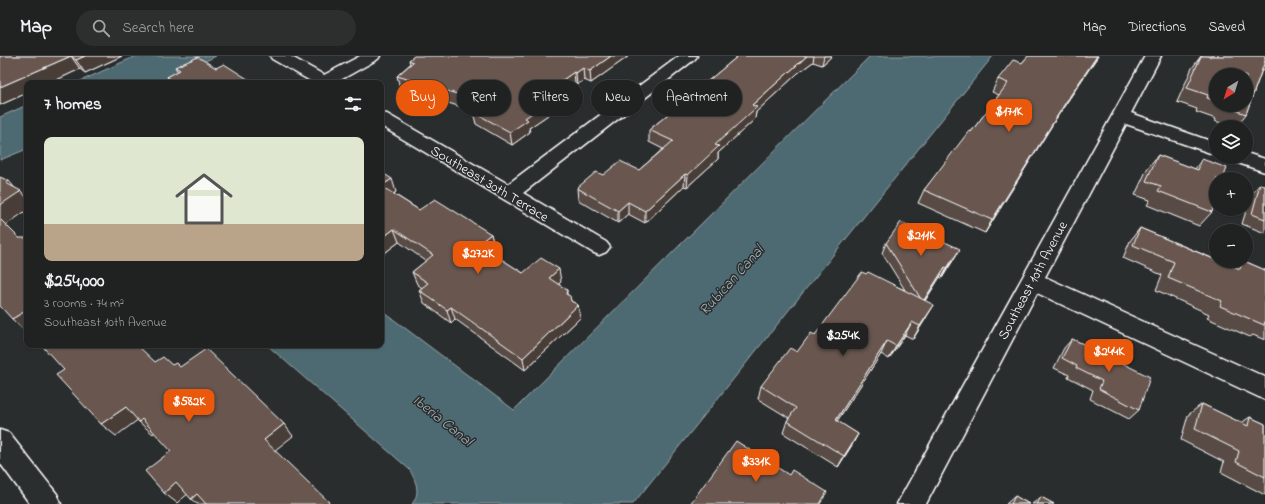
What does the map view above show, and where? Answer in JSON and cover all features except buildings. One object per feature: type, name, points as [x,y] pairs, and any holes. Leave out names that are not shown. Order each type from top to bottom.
[{"type":"street","points":[[278,56],[320,80]]},
{"type":"street","points":[[330,80],[372,56]]},
{"type":"street","points":[[508,194],[689,56]]},
{"type":"street","name":"Southeast 10th Avenue","points":[[911,504],[1153,56]]},
{"type":"street","points":[[1121,116],[1209,147]]},
{"type":"street","name":"Southeast 30th Terrace","points":[[384,120],[599,247]]},
{"type":"street","points":[[1253,162],[1265,166]]},
{"type":"street","points":[[1032,281],[1265,389]]},
{"type":"street","points":[[0,442],[47,504]]},
{"type":"water","points":[[136,56],[216,56],[166,80],[83,80]]},
{"type":"water","points":[[870,56],[993,56],[633,504],[412,504],[415,500],[417,487],[410,470],[270,348],[384,348],[384,312],[514,410]]},
{"type":"water","points":[[24,106],[24,150],[0,160],[0,117]]},
{"type":"water label","name":"Rubican Canal","points":[[731,280]]},
{"type":"water label","name":"Iberia Canal","points":[[443,420]]}]
